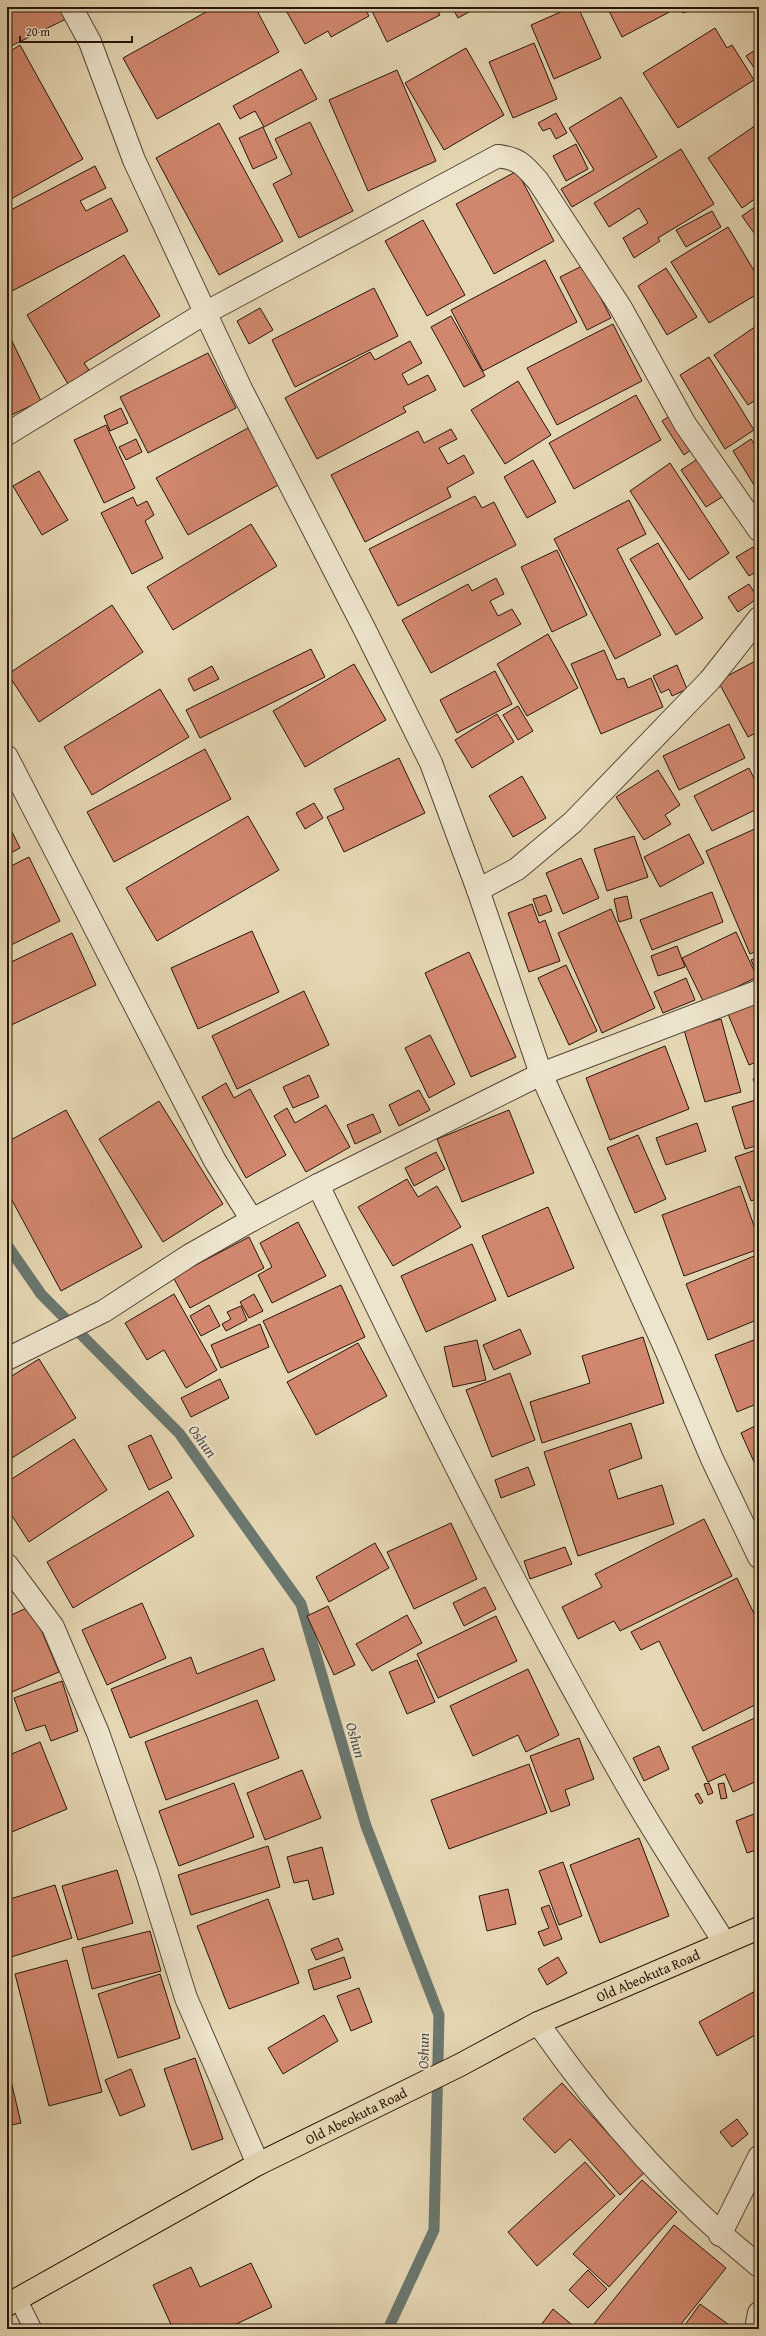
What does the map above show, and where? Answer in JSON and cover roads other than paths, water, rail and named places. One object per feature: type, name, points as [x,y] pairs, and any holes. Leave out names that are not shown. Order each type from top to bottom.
[{"type":"highway","name":"Old Abeokuta Road","points":[[12,2302],[258,2164],[460,2065],[538,2023],[759,1928]]},
{"type":"street","points":[[71,7],[90,42],[134,160],[241,389],[364,628],[431,763],[478,890],[541,1074],[666,1350],[712,1460],[759,1557]]},
{"type":"street","points":[[7,434],[205,313],[498,156],[512,158],[523,164],[538,181],[620,308],[686,424],[759,530]]},
{"type":"street","points":[[478,890],[517,869],[573,822],[710,680],[759,618]]},
{"type":"street","points":[[7,757],[215,1161],[252,1220]]},
{"type":"street","points":[[12,1356],[104,1311],[190,1255],[252,1220],[318,1185],[541,1074],[759,991]]},
{"type":"street","points":[[318,1185],[434,1427],[511,1576],[636,1800],[724,1942]]},
{"type":"street","points":[[7,1565],[53,1627],[98,1733],[147,1873],[186,1998],[258,2164]]},
{"type":"street","points":[[538,2023],[592,2097],[678,2196],[720,2235],[759,2266]]},
{"type":"street","points":[[720,2235],[759,2157]]},
{"type":"street","points":[[756,2329],[759,2313]]},
{"type":"lane","points":[[12,2302],[33,2329]]},
{"type":"waterway","name":"Oshun","points":[[7,1245],[41,1294],[179,1433],[301,1604],[366,1826],[439,2015],[434,2230],[388,2329]]}]
